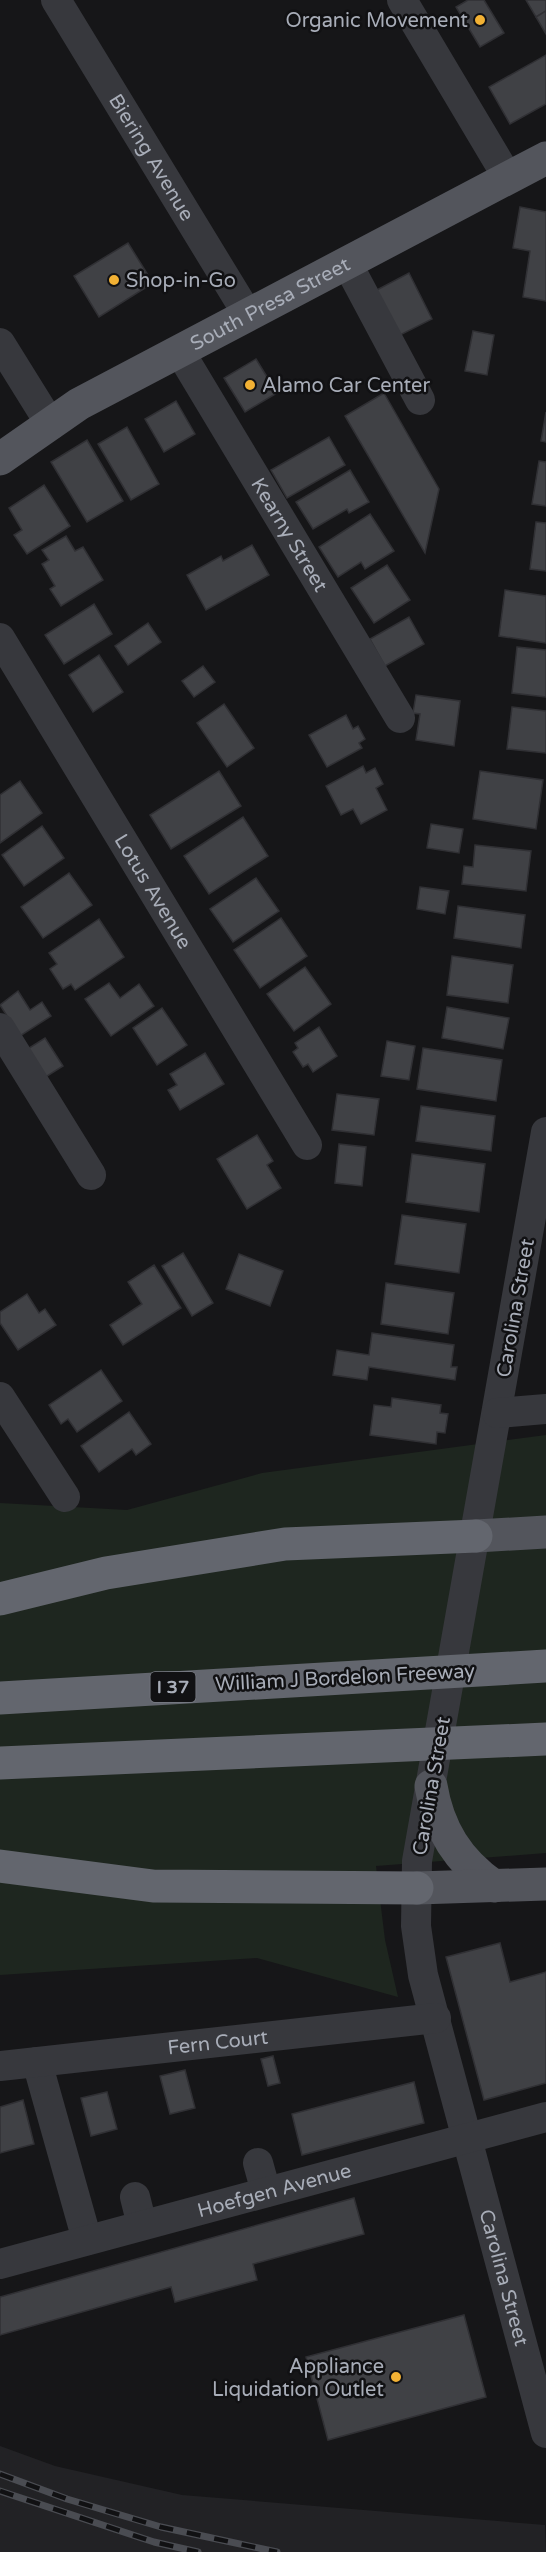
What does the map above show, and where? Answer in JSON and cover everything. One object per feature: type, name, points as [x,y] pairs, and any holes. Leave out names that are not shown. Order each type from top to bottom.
[{"type":"highway","points":[[0,1599],[106,1573],[285,1544],[476,1536]]},
{"type":"highway","name":"William J Bordelon Freeway","points":[[0,1698],[546,1666]]},
{"type":"highway","points":[[0,1763],[546,1739]]},
{"type":"highway","points":[[0,1866],[153,1886],[417,1888]]},
{"type":"main road","name":"South Presa Street","points":[[0,459],[80,404],[546,159]]},
{"type":"main road","points":[[476,1536],[546,1532]]},
{"type":"main road","points":[[431,1786],[439,1820],[455,1851],[466,1864],[494,1886]]},
{"type":"main road","points":[[417,1888],[546,1884]]},
{"type":"street","name":"Biering Avenue","points":[[56,0],[248,315]]},
{"type":"street","points":[[413,4],[508,178]]},
{"type":"street","points":[[347,263],[420,399]]},
{"type":"street","points":[[0,343],[51,425]]},
{"type":"street","name":"Kearny Street","points":[[180,352],[400,718]]},
{"type":"street","name":"Lotus Avenue","points":[[0,638],[307,1145]]},
{"type":"street","points":[[0,1028],[91,1175]]},
{"type":"street","name":"Carolina Street","points":[[546,1138],[417,1862],[418,1952],[546,2433]]},
{"type":"street","points":[[0,1397],[65,1497]]},
{"type":"street","points":[[497,1413],[546,1409]]},
{"type":"street","name":"Fern Court","points":[[0,2066],[133,2058],[436,2018]]},
{"type":"street","points":[[38,2062],[87,2240]]},
{"type":"street","name":"Hoefgen Avenue","points":[[0,2264],[87,2240],[138,2211],[266,2192],[546,2117]]},
{"type":"street","points":[[258,2163],[266,2192]]},
{"type":"shaded area","points":[[546,1435],[546,1853],[376,1866],[385,1940],[398,1997],[257,1958],[0,1975],[0,1503],[127,1510],[262,1473]]},
{"type":"shaded area","points":[[0,2446],[55,2466],[182,2495],[545,2525],[546,2552],[0,2552]]},
{"type":"building","name":"Organic Movement","points":[[468,0],[484,0],[504,33],[480,47],[456,7]]},
{"type":"building","points":[[526,0],[546,0],[546,11],[536,17]]},
{"type":"building","points":[[546,11],[546,34],[536,17]]},
{"type":"building","points":[[546,55],[546,104],[510,124],[489,87]]},
{"type":"building","points":[[520,207],[546,212],[546,301],[523,297],[530,251],[513,248]]},
{"type":"building","name":"Shop-in-Go","points":[[128,243],[153,283],[99,317],[74,276]]},
{"type":"building","points":[[409,273],[432,319],[394,338],[371,293]]},
{"type":"building","points":[[473,331],[494,335],[487,375],[465,371]]},
{"type":"building","name":"Alamo Car Center","points":[[256,359],[277,393],[245,412],[224,378]]},
{"type":"building","points":[[384,393],[439,489],[425,553],[345,416]]},
{"type":"building","points":[[176,401],[195,434],[164,452],[145,419]]},
{"type":"building","points":[[546,412],[546,442],[541,441]]},
{"type":"building","points":[[127,427],[159,484],[131,500],[98,444]]},
{"type":"building","points":[[329,437],[345,465],[287,498],[271,470]]},
{"type":"building","points":[[87,440],[123,501],[87,522],[51,462]]},
{"type":"building","points":[[539,461],[546,462],[546,506],[532,504]]},
{"type":"building","points":[[350,470],[369,502],[349,513],[347,509],[313,529],[296,502]]},
{"type":"building","points":[[44,485],[70,526],[27,554],[14,535],[22,530],[9,508]]},
{"type":"building","points":[[370,514],[394,551],[365,569],[361,562],[338,577],[319,547]]},
{"type":"building","points":[[536,522],[546,523],[546,571],[530,569]]},
{"type":"building","points":[[66,536],[75,551],[83,547],[103,580],[61,606],[50,589],[55,586],[42,564],[49,560],[42,550]]},
{"type":"building","points":[[252,545],[269,575],[206,610],[187,575],[221,556],[223,561]]},
{"type":"building","points":[[387,565],[410,600],[374,623],[351,588]]},
{"type":"building","points":[[505,590],[546,596],[546,643],[499,636]]},
{"type":"building","points":[[94,604],[112,634],[64,664],[45,635]]},
{"type":"building","points":[[409,617],[424,644],[385,666],[370,639]]},
{"type":"building","points":[[148,623],[161,642],[128,665],[115,646]]},
{"type":"building","points":[[517,647],[546,650],[546,697],[512,693]]},
{"type":"building","points":[[99,655],[123,692],[93,712],[69,675]]},
{"type":"building","points":[[203,666],[215,682],[194,697],[182,681]]},
{"type":"building","points":[[416,695],[460,701],[454,746],[416,740],[420,714],[413,713]]},
{"type":"building","points":[[224,704],[254,748],[227,767],[197,723]]},
{"type":"building","points":[[512,707],[546,711],[546,753],[507,749]]},
{"type":"building","points":[[346,715],[353,729],[358,726],[365,739],[359,743],[362,748],[327,767],[309,735]]},
{"type":"building","points":[[363,766],[366,773],[375,768],[383,784],[376,788],[387,810],[361,824],[353,809],[341,815],[326,786]]},
{"type":"building","points":[[219,771],[241,806],[171,849],[150,815]]},
{"type":"building","points":[[480,771],[543,780],[536,829],[473,819]]},
{"type":"building","points":[[20,781],[42,813],[0,843],[0,795]]},
{"type":"building","points":[[243,817],[268,856],[209,894],[184,856]]},
{"type":"building","points":[[431,824],[463,829],[459,853],[427,848]]},
{"type":"building","points":[[42,826],[64,858],[24,886],[2,855]]},
{"type":"building","points":[[475,845],[531,851],[526,891],[462,884],[464,866],[473,867]]},
{"type":"building","points":[[69,873],[92,905],[43,938],[21,907]]},
{"type":"building","points":[[256,878],[279,911],[233,942],[210,909]]},
{"type":"building","points":[[420,887],[449,891],[445,914],[417,909]]},
{"type":"building","points":[[458,906],[525,915],[521,948],[454,938]]},
{"type":"building","points":[[281,918],[307,956],[260,988],[234,950]]},
{"type":"building","points":[[99,919],[124,957],[75,990],[71,984],[63,989],[50,969],[57,964],[49,953]]},
{"type":"building","points":[[452,956],[513,965],[508,1003],[447,995]]},
{"type":"building","points":[[305,967],[331,1004],[294,1031],[267,994]]},
{"type":"building","points":[[109,983],[120,998],[139,984],[154,1006],[111,1036],[85,999]]},
{"type":"building","points":[[18,991],[30,1010],[42,1002],[51,1016],[20,1036],[0,1005]]},
{"type":"building","points":[[447,1007],[509,1018],[503,1049],[442,1038]]},
{"type":"building","points":[[162,1008],[187,1045],[157,1065],[133,1028]]},
{"type":"building","points":[[319,1027],[337,1056],[313,1072],[308,1064],[303,1067],[293,1052],[298,1048],[295,1043]]},
{"type":"building","points":[[45,1038],[63,1066],[44,1078],[26,1050]]},
{"type":"building","points":[[387,1041],[415,1046],[409,1080],[381,1076]]},
{"type":"building","points":[[423,1048],[502,1060],[496,1101],[417,1089]]},
{"type":"building","points":[[205,1053],[224,1084],[180,1110],[168,1090],[177,1085],[170,1074]]},
{"type":"building","points":[[337,1094],[379,1099],[374,1135],[332,1130]]},
{"type":"building","points":[[421,1106],[495,1116],[491,1151],[416,1141]]},
{"type":"building","points":[[257,1135],[273,1161],[267,1165],[281,1188],[247,1209],[217,1159]]},
{"type":"building","points":[[339,1144],[366,1147],[362,1186],[335,1183]]},
{"type":"building","points":[[412,1154],[485,1164],[479,1212],[406,1202]]},
{"type":"building","points":[[402,1215],[466,1224],[459,1273],[395,1264]]},
{"type":"building","points":[[183,1253],[213,1303],[192,1316],[162,1266]]},
{"type":"building","points":[[239,1254],[283,1271],[270,1306],[226,1289]]},
{"type":"building","points":[[154,1265],[181,1308],[123,1345],[110,1325],[142,1304],[128,1282]]},
{"type":"building","points":[[386,1283],[454,1293],[448,1334],[381,1324]]},
{"type":"building","points":[[27,1294],[39,1313],[45,1309],[56,1325],[18,1350],[0,1323],[0,1312]]},
{"type":"building","points":[[372,1333],[454,1345],[451,1367],[457,1367],[455,1380],[369,1367],[367,1380],[333,1375],[337,1350],[369,1355]]},
{"type":"building","points":[[101,1370],[122,1401],[77,1432],[68,1419],[61,1424],[49,1405]]},
{"type":"building","points":[[392,1398],[441,1405],[440,1413],[448,1414],[445,1433],[437,1432],[436,1444],[370,1435],[374,1405],[391,1407]]},
{"type":"building","points":[[129,1412],[151,1444],[136,1455],[132,1449],[99,1472],[81,1446]]},
{"type":"building","points":[[500,1943],[510,1982],[546,1972],[546,2083],[484,2100],[446,1957]]},
{"type":"building","points":[[273,2056],[280,2083],[268,2086],[261,2059]]},
{"type":"building","points":[[185,2070],[195,2108],[170,2114],[160,2076]]},
{"type":"building","points":[[414,2082],[424,2123],[302,2155],[292,2114]]},
{"type":"building","points":[[107,2092],[117,2129],[91,2136],[81,2098]]},
{"type":"building","points":[[23,2100],[34,2144],[0,2153],[0,2107]]},
{"type":"building","points":[[354,2198],[364,2234],[253,2264],[257,2280],[175,2302],[171,2287],[0,2335],[0,2297]]},
{"type":"building","name":"Appliance Liquidation Outlet","points":[[464,2315],[486,2397],[328,2440],[306,2357]]},
{"type":"railway","points":[[0,2474],[67,2499],[161,2527],[277,2552]]},
{"type":"railway","points":[[0,2491],[154,2542],[198,2552]]},
{"type":"place","name":"Organic Movement","points":[[480,20]]},
{"type":"place","name":"Shop-in-Go","points":[[114,280]]},
{"type":"place","name":"Alamo Car Center","points":[[250,385]]},
{"type":"place","name":"Appliance Liquidation Outlet","points":[[396,2377]]}]
